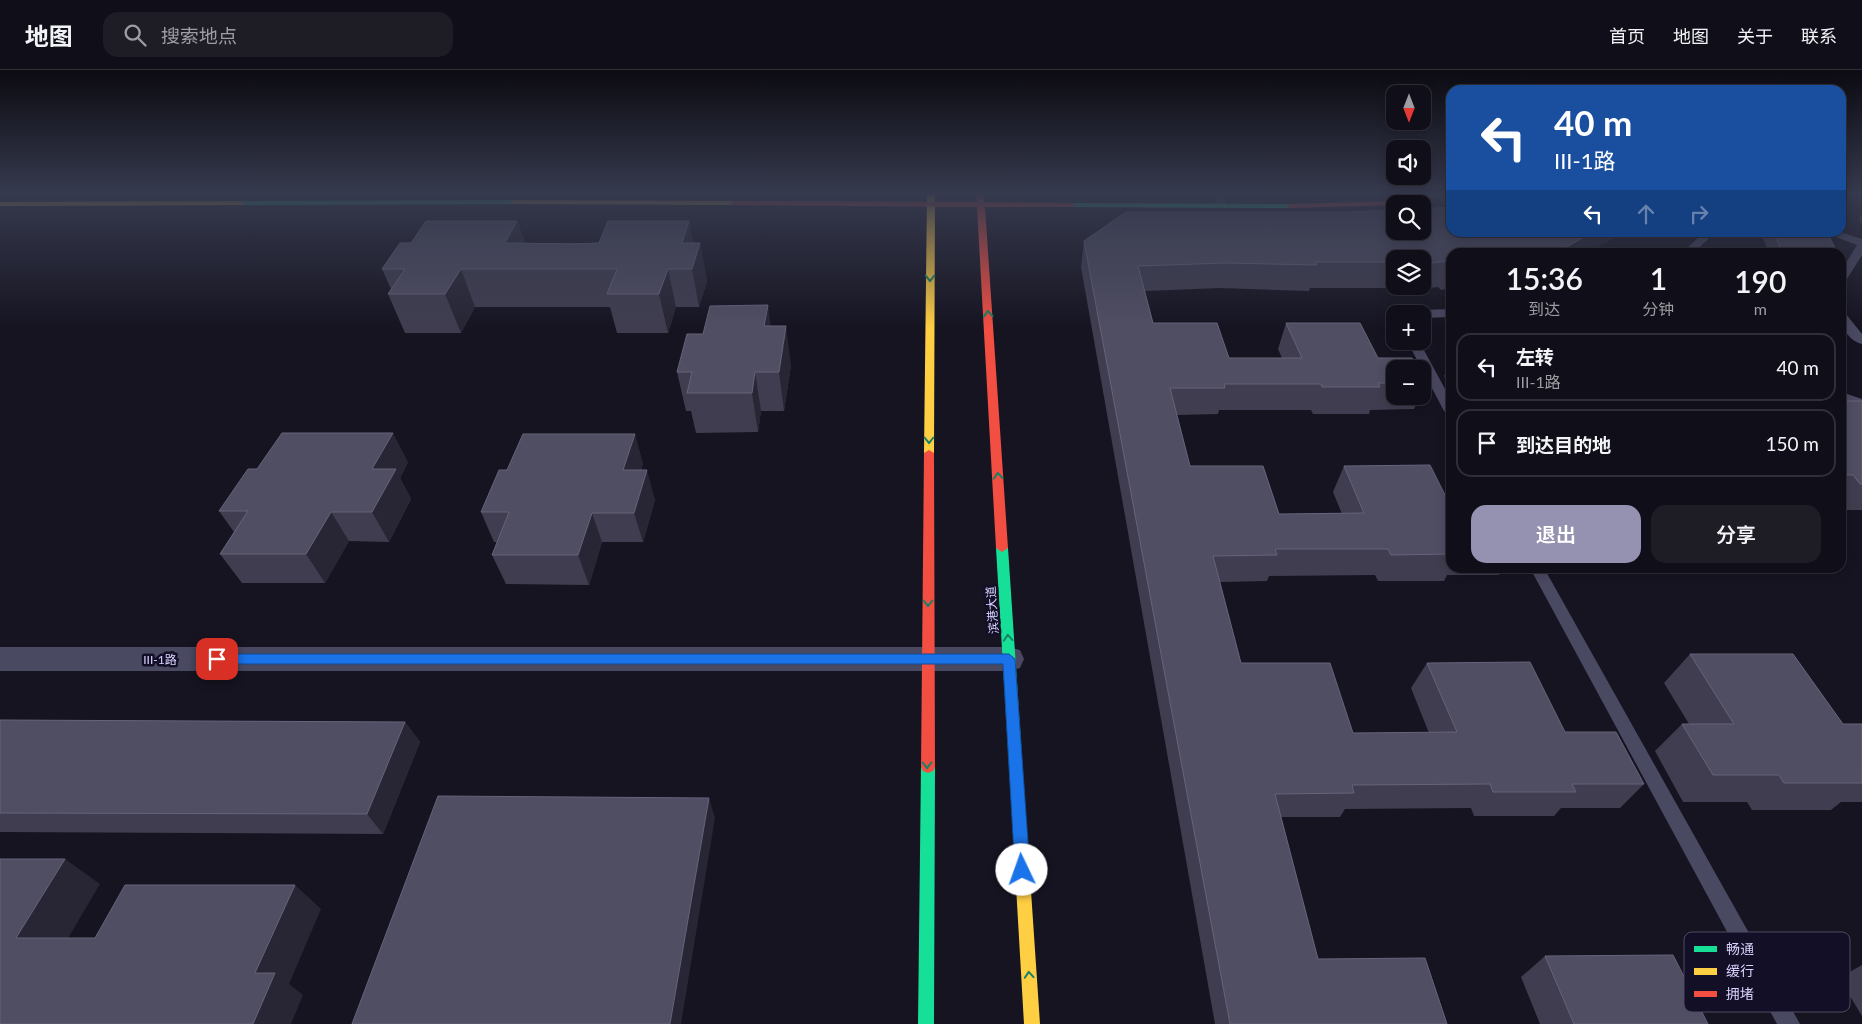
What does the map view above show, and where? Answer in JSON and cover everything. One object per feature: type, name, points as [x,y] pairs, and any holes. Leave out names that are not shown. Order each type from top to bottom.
[{"type":"main road","points":[[926,1024],[931,239]]},
{"type":"main road","name":"滨港大道","points":[[982,239],[1032,1024]]},
{"type":"street","name":"III-1路","points":[[0,659],[1009,659]]},
{"type":"lane","points":[[1693,248],[1704,239]]},
{"type":"lane","points":[[1845,239],[1862,245],[1846,272]]},
{"type":"lane","points":[[1431,314],[1446,313]]},
{"type":"lane","points":[[1846,323],[1853,333],[1862,340]]},
{"type":"lane","points":[[1418,350],[1446,402]]},
{"type":"lane","points":[[1846,398],[1862,404]]},
{"type":"lane","points":[[1540,573],[1738,932]]},
{"type":"lane","points":[[1782,1012],[1789,1024]]},
{"type":"building","points":[[414,239],[507,239],[505,243],[574,244],[599,243],[601,239],[683,239],[682,243],[700,243],[692,269],[668,269],[659,294],[607,294],[617,269],[461,269],[445,294],[388,294],[405,269],[382,269],[400,243],[411,243]]},
{"type":"building","points":[[1088,239],[1581,239],[1565,248],[1446,248],[1446,261],[1431,263],[1431,250],[1386,250],[1386,262],[1315,262],[1317,265],[1226,263],[1138,266],[1153,323],[1217,323],[1229,358],[1302,358],[1286,323],[1360,323],[1378,358],[1412,358],[1413,360],[1386,360],[1386,383],[1378,383],[1380,387],[1322,387],[1321,384],[1224,384],[1225,388],[1170,388],[1190,466],[1263,466],[1279,514],[1364,513],[1344,466],[1430,465],[1446,497],[1446,554],[1391,555],[1388,549],[1275,549],[1277,555],[1213,556],[1241,663],[1330,663],[1353,733],[1457,732],[1427,663],[1530,662],[1565,732],[1616,732],[1644,784],[1572,784],[1576,792],[1493,792],[1490,784],[1352,785],[1354,793],[1275,794],[1318,959],[1425,958],[1447,1024],[1230,1024],[1084,241]]},
{"type":"building","points":[[1776,239],[1830,239],[1835,248],[1787,248],[1780,247]]},
{"type":"building","points":[[768,305],[764,326],[786,326],[779,372],[755,372],[752,393],[687,393],[692,372],[677,372],[687,334],[703,334],[710,306]]},
{"type":"building","points":[[1846,401],[1862,401],[1862,484],[1853,475],[1846,475]]},
{"type":"building","points":[[282,433],[393,433],[372,469],[396,469],[372,512],[331,512],[306,554],[220,554],[248,511],[219,511],[248,469],[257,469]]},
{"type":"building","points":[[523,434],[635,434],[623,470],[647,470],[634,513],[592,513],[578,555],[492,555],[509,512],[481,512],[499,470],[507,470]]},
{"type":"building","points":[[1690,654],[1793,654],[1843,724],[1862,724],[1862,783],[1784,783],[1779,775],[1713,775],[1682,724],[1734,724]]},
{"type":"building","points":[[0,720],[405,722],[367,814],[0,813]]},
{"type":"building","points":[[438,796],[709,798],[670,1024],[352,1024]]},
{"type":"building","points":[[0,859],[65,859],[16,938],[95,938],[125,885],[295,885],[255,973],[275,973],[253,1024],[0,1024]]},
{"type":"building","points":[[1673,955],[1684,977],[1684,1012],[1702,1012],[1708,1024],[1574,1024],[1545,956]]},
{"type":"traffic: fast","points":[[1002,548],[1019,817]]},
{"type":"traffic: fast","points":[[926,1024],[928,767]]},
{"type":"traffic: slow","points":[[929,453],[931,239]]},
{"type":"traffic: slow","points":[[1019,817],[1032,1024]]},
{"type":"traffic: jam","points":[[983,239],[1002,548]]},
{"type":"traffic: jam","points":[[928,767],[929,453]]},
{"type":"route","points":[[217,659],[1009,659],[1022,870]]}]
